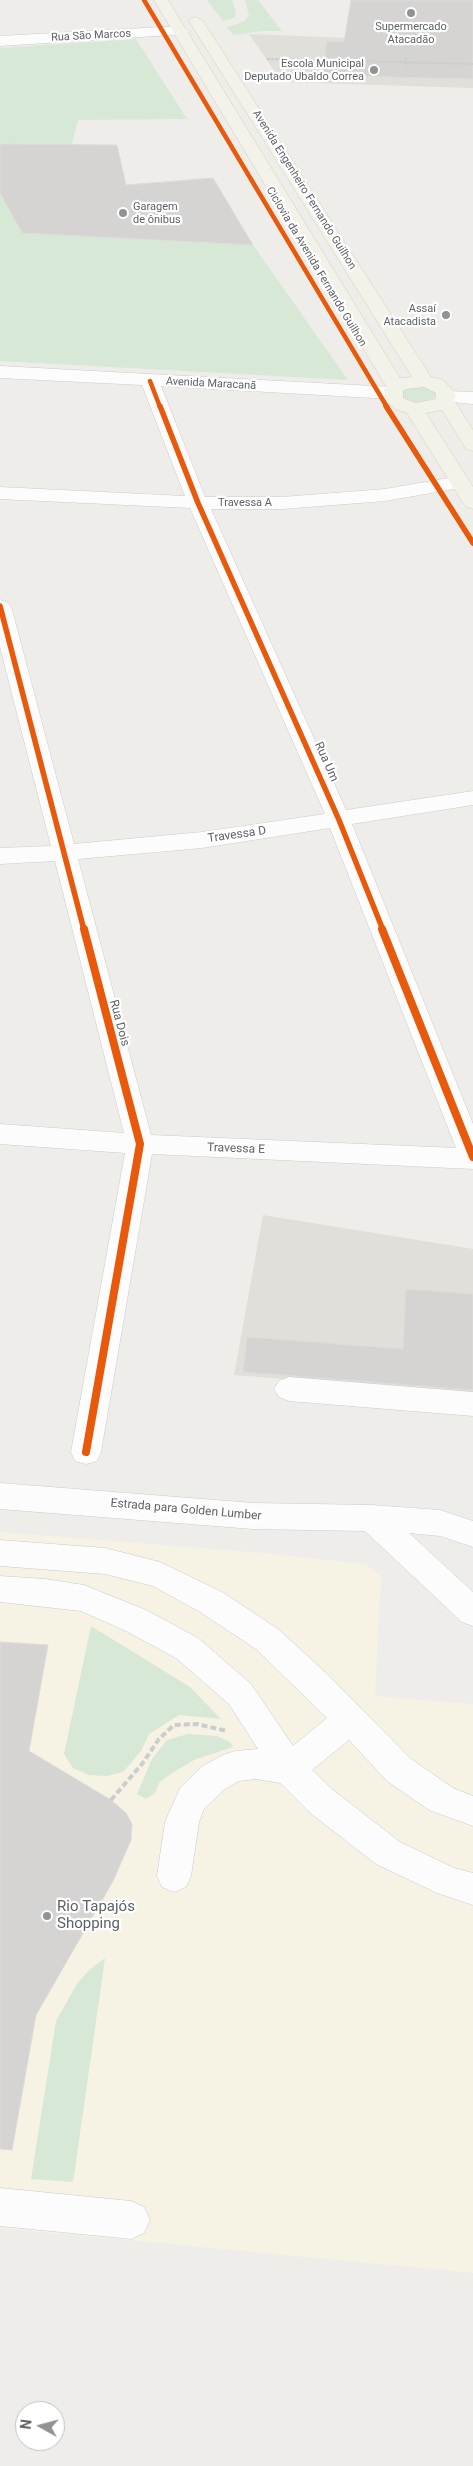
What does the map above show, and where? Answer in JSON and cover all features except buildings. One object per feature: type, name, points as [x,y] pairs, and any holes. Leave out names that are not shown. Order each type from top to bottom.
[{"type":"main road","name":"Avenida Engenheiro Fernando Guilhon","points":[[161,0],[394,390],[397,403],[414,409],[473,502]]},
{"type":"main road","name":"Avenida Engenheiro Fernando Guilhon","points":[[188,8],[424,381],[441,387],[473,445]]},
{"type":"main road","points":[[394,390],[405,382],[424,381]]},
{"type":"main road","points":[[414,409],[433,408],[446,398]]},
{"type":"street","name":"Rua São Marcos","points":[[0,41],[181,31]]},
{"type":"street","name":"Avenida Maracanã","points":[[0,372],[394,390]]},
{"type":"street","name":"Rua Um","points":[[150,380],[198,503],[339,820],[473,1158]]},
{"type":"street","points":[[446,398],[473,398]]},
{"type":"street","name":"Travessa A","points":[[0,494],[198,503],[282,503],[332,501],[385,495],[460,482]]},
{"type":"street","name":"Rua Dois","points":[[0,606],[140,1144],[86,1452]]},
{"type":"street","name":"Travessa D","points":[[0,856],[63,853],[202,840],[473,798]]},
{"type":"street","name":"Travessa E","points":[[0,1134],[140,1144],[473,1158]]},
{"type":"street","points":[[289,1390],[473,1404]]},
{"type":"street","name":"Estrada para Golden Lumber","points":[[0,1496],[253,1516],[372,1518],[440,1523],[473,1534]]},
{"type":"street","points":[[372,1518],[473,1612]]},
{"type":"street","points":[[0,1553],[105,1561],[160,1575],[211,1602],[267,1639],[350,1719],[399,1770],[441,1799],[473,1811]]},
{"type":"street","points":[[0,1589],[45,1592],[84,1598],[135,1620],[187,1648],[240,1694],[289,1769],[321,1801],[388,1853],[449,1882],[473,1889]]},
{"type":"street","points":[[174,1876],[182,1822],[192,1799],[213,1778],[235,1766],[256,1764],[289,1769],[350,1719]]},
{"type":"street","points":[[0,2207],[131,2220]]},
{"type":"path","points":[[406,57],[406,67]]},
{"type":"path","points":[[267,59],[473,64]]},
{"type":"path","points":[[111,1800],[142,1764],[159,1739],[174,1725],[197,1724],[220,1727],[233,1734]]},
{"type":"shaded area","name":"Escola Municipal Deputado Ubaldo Correa","points":[[249,34],[473,43],[473,88],[282,82]]},
{"type":"shaded area","points":[[263,1215],[473,1249],[473,1394],[234,1375]]},
{"type":"shaded area","points":[[0,1532],[264,1553],[366,1564],[381,1577],[375,1696],[473,1704],[473,2273],[0,2228]]},
{"type":"green space","points":[[207,0],[232,0],[236,13],[234,18],[223,21]]},
{"type":"green space","points":[[245,0],[258,0],[282,31],[262,31],[233,35],[227,27],[243,22],[249,16]]},
{"type":"green space","points":[[136,39],[187,119],[78,120],[72,144],[0,144],[0,48]]},
{"type":"green space","points":[[0,193],[22,233],[253,245],[348,380],[0,361]]},
{"type":"green space","points":[[415,383],[435,390],[435,397],[421,403],[403,400],[398,391]]},
{"type":"green space","points":[[91,1626],[190,1687],[221,1719],[179,1715],[149,1734],[141,1751],[123,1772],[107,1776],[89,1775],[73,1768],[64,1754]]},
{"type":"green space","points":[[188,1734],[217,1736],[230,1742],[233,1747],[194,1760],[159,1783],[155,1793],[146,1799],[137,1794],[152,1759],[167,1740]]},
{"type":"green space","points":[[105,1958],[73,2182],[31,2179],[56,2021],[77,1984],[89,1970]]},
{"type":"cycle path","name":"Ciclovia da Avenida Fernando Guilhon","points":[[144,0],[377,392],[473,543]]},
{"type":"cycle path","points":[[150,381],[198,503],[339,820],[473,1157]]},
{"type":"cycle path","points":[[0,606],[140,1144],[86,1452]]},
{"type":"place","name":"Supermercado Atacadão","points":[[411,13]]},
{"type":"place","name":"Escola Municipal Deputado Ubaldo Correa","points":[[374,70]]},
{"type":"place","name":"Garagem de ônibus","points":[[123,213]]},
{"type":"place","name":"Assaí Atacadista","points":[[446,315]]},
{"type":"place","name":"Rio Tapajós Shopping","points":[[47,1916]]}]
